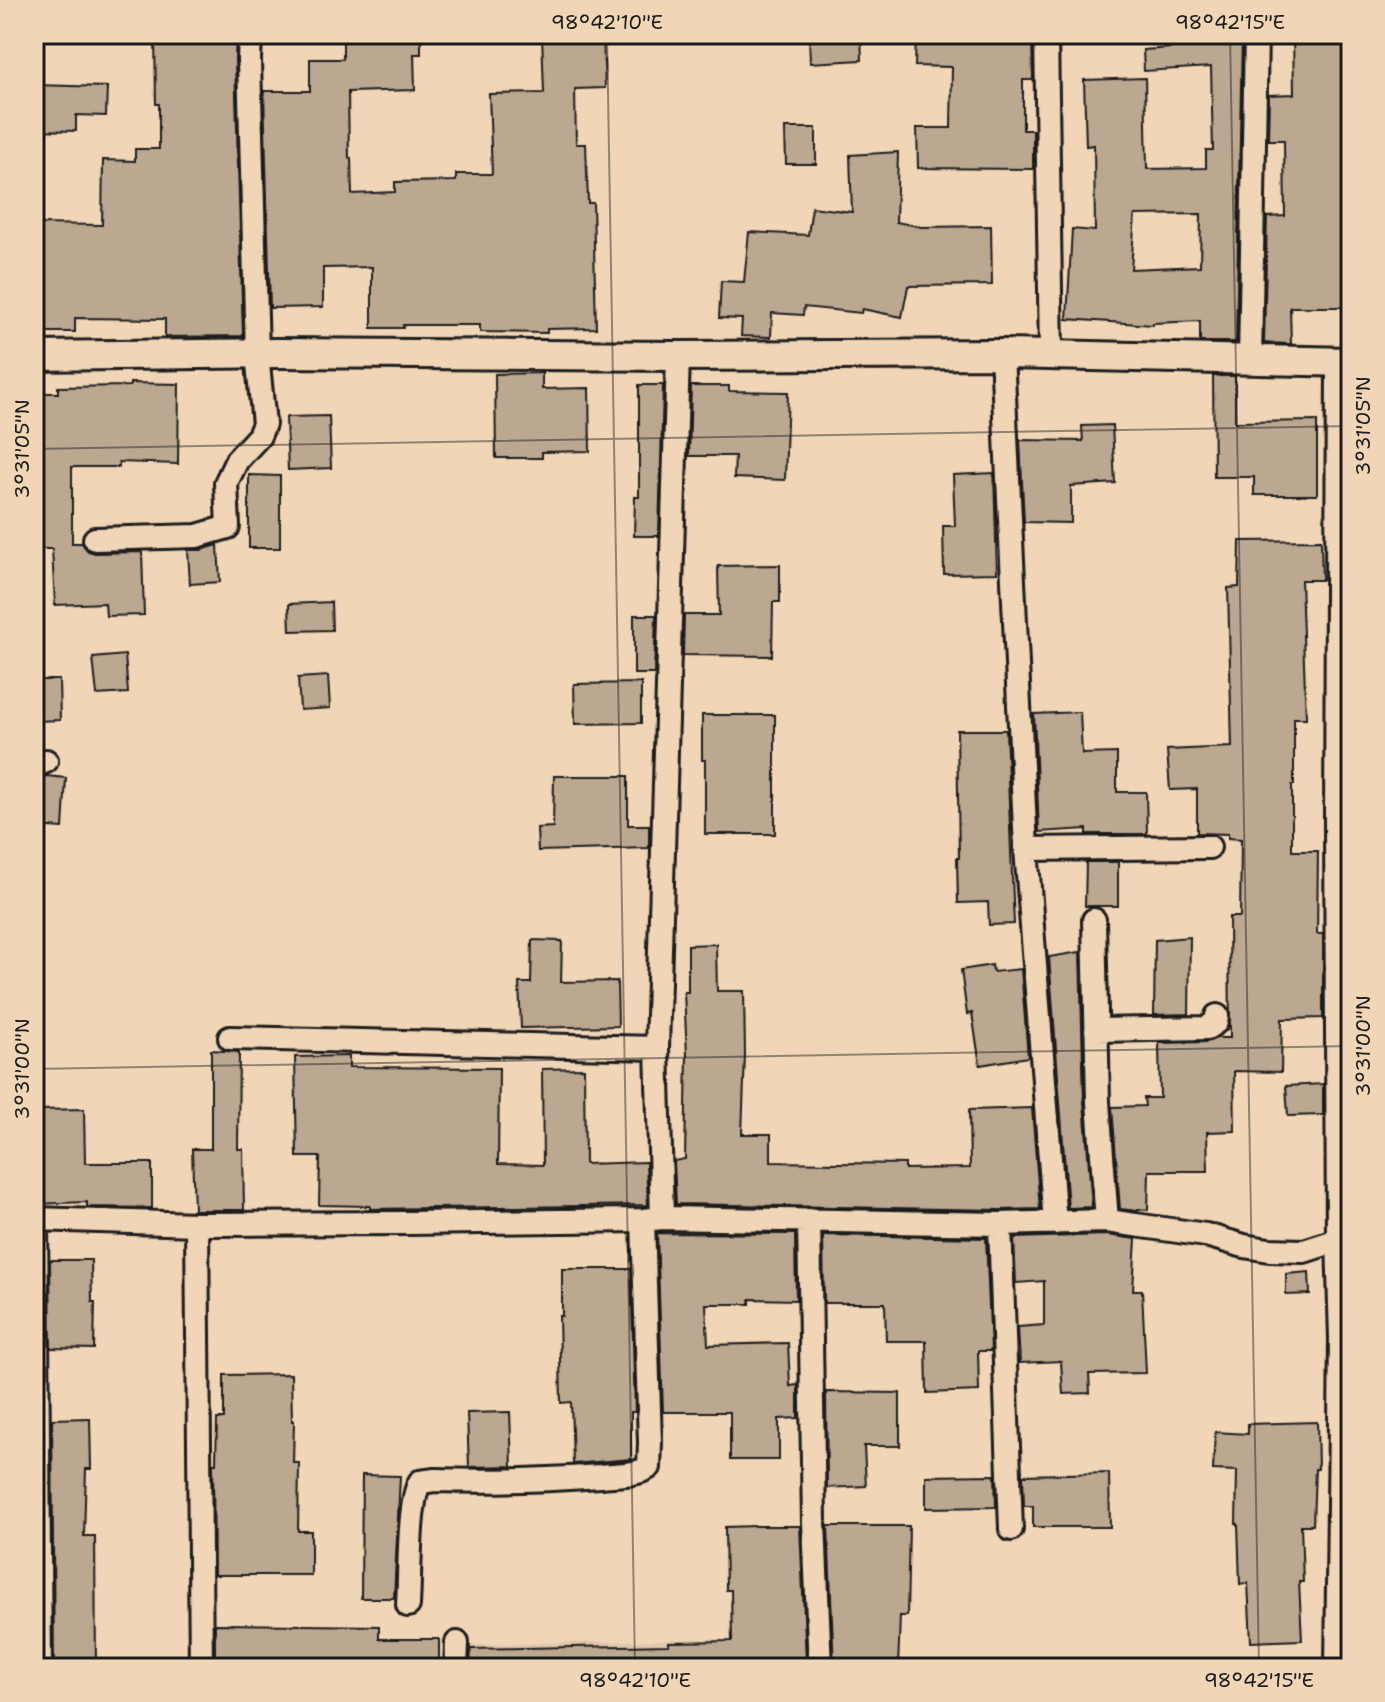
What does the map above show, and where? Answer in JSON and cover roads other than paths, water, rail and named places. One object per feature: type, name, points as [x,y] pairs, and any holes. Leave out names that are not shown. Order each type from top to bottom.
[{"type":"street","points":[[95,539],[197,536],[228,527],[226,483],[237,460],[259,436],[264,424],[257,354],[250,34]]},
{"type":"street","points":[[1046,34],[1051,355]]},
{"type":"street","points":[[1250,361],[1256,34]]},
{"type":"street","points":[[34,356],[1002,354],[1344,363],[1344,822],[1338,1240],[1346,1338],[1344,1603],[1337,1668]]},
{"type":"street","points":[[1002,354],[1026,849],[1055,1223]]},
{"type":"street","points":[[408,1605],[413,1510],[420,1482],[561,1479],[632,1473],[649,1467],[652,1219],[678,356]]},
{"type":"street","points":[[1026,849],[1209,847]]},
{"type":"street","points":[[1094,920],[1098,1102],[1107,1221]]},
{"type":"street","points":[[1096,1030],[1207,1028],[1216,1022],[1217,1016]]},
{"type":"street","points":[[230,1038],[657,1048]]},
{"type":"street","points":[[40,1668],[35,1219],[197,1224],[652,1219],[1000,1224],[1107,1221],[1206,1235],[1269,1250],[1304,1251],[1338,1240]]},
{"type":"street","points":[[809,1220],[814,1522],[820,1668]]},
{"type":"street","points":[[197,1224],[201,1668]]},
{"type":"street","points":[[1000,1224],[1011,1529]]},
{"type":"street","points":[[456,1668],[457,1643]]}]
